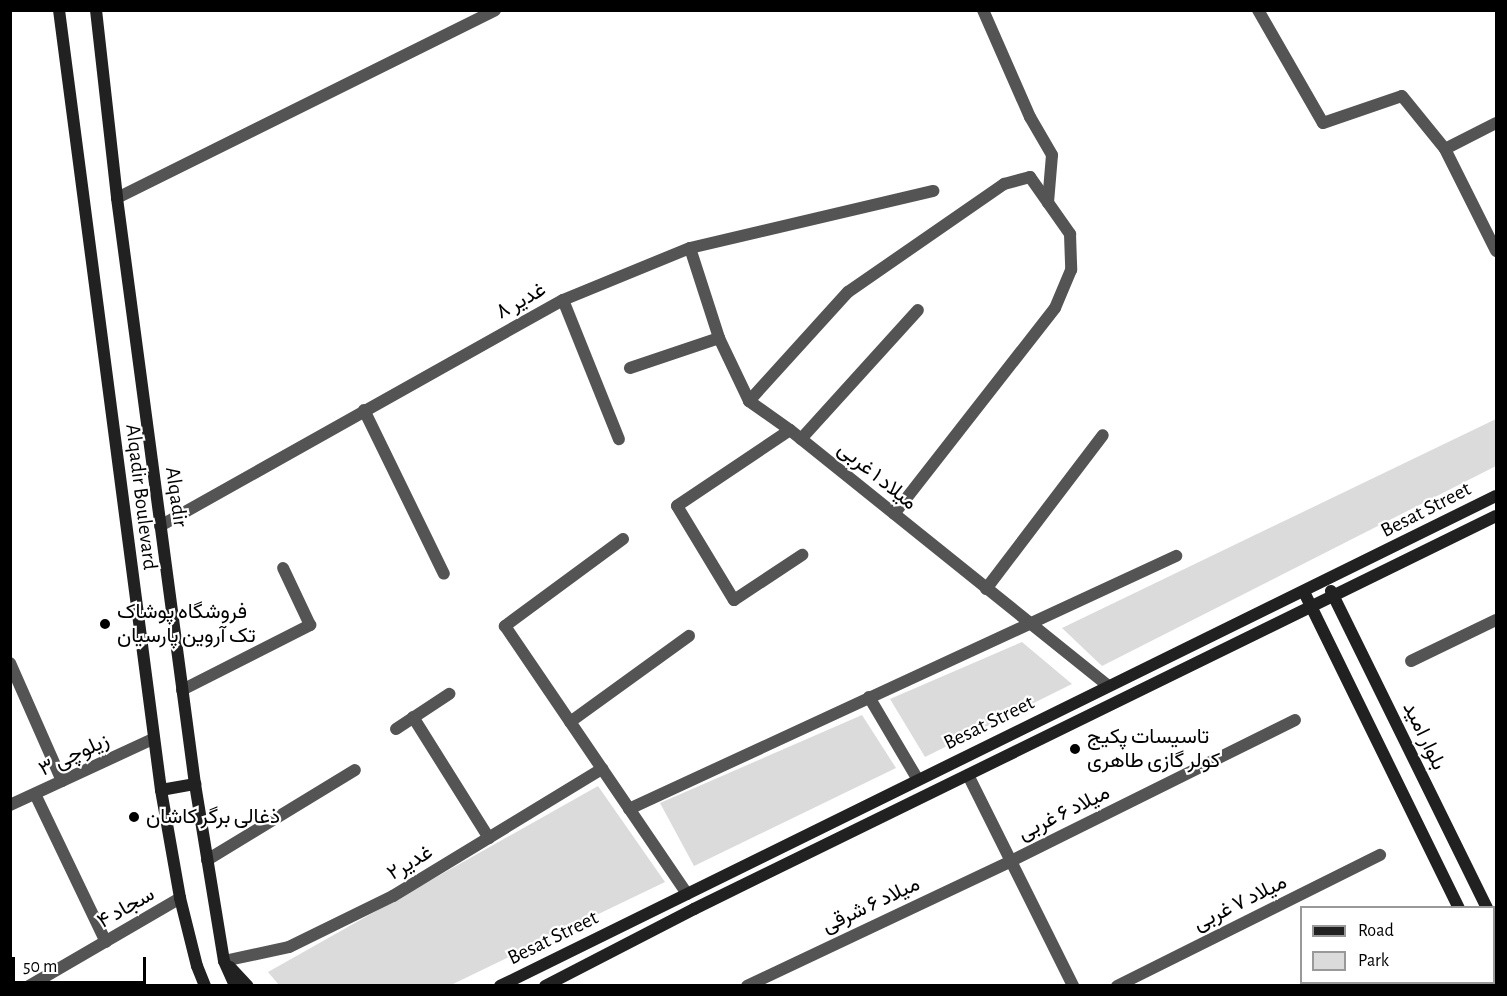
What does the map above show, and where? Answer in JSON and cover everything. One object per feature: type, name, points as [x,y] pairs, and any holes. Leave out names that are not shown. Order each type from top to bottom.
[{"type":"main road","name":"Alqadir Boulevard","points":[[58,10],[160,790],[180,898],[196,966],[205,986]]},
{"type":"main road","name":"Alqadir","points":[[96,10],[117,198],[195,784],[224,961],[235,986]]},
{"type":"main road","name":"Besat Street","points":[[500,986],[1497,496]]},
{"type":"main road","name":"Besat Street","points":[[545,986],[968,775],[1497,516]]},
{"type":"main road","name":"بلوار امید","points":[[1326,582],[1485,906]]},
{"type":"main road","points":[[1305,592],[1458,906]]},
{"type":"main road","points":[[160,790],[195,784]]},
{"type":"main road","points":[[224,961],[248,986]]},
{"type":"main road","points":[[196,966],[199,986]]},
{"type":"street","points":[[117,198],[495,10]]},
{"type":"street","points":[[983,10],[1030,117],[1052,155],[1048,203]]},
{"type":"street","points":[[1258,10],[1323,123],[1402,96],[1445,148],[1497,251]]},
{"type":"street","points":[[1445,148],[1497,123]]},
{"type":"street","points":[[749,401],[848,292],[1004,184],[1030,177],[1070,234],[1071,270],[1055,308],[894,514]]},
{"type":"street","name":"غدیر ۸","points":[[160,526],[563,300],[690,248],[933,191]]},
{"type":"street","name":"میلاد ۱ غربی","points":[[690,248],[719,338],[749,401],[790,430],[1108,686]]},
{"type":"street","points":[[563,300],[619,439]]},
{"type":"street","points":[[801,440],[918,310]]},
{"type":"street","points":[[630,368],[719,338]]},
{"type":"street","points":[[364,410],[444,574]]},
{"type":"street","points":[[790,430],[677,506],[734,600],[802,555]]},
{"type":"street","points":[[986,589],[1103,435]]},
{"type":"street","points":[[623,539],[505,626],[687,894]]},
{"type":"street","points":[[629,809],[1176,556]]},
{"type":"street","points":[[182,690],[310,625],[284,568]]},
{"type":"street","points":[[1411,661],[1497,620]]},
{"type":"street","points":[[570,722],[689,636]]},
{"type":"street","points":[[10,663],[62,782]]},
{"type":"street","points":[[396,729],[449,694]]},
{"type":"street","points":[[869,697],[918,780]]},
{"type":"street","points":[[413,717],[489,838]]},
{"type":"street","name":"میلاد ۶ غربی","points":[[1011,861],[1295,720]]},
{"type":"street","name":"زیلوچی ۳","points":[[10,805],[153,739]]},
{"type":"street","name":"غدیر۲","points":[[224,961],[289,947],[393,896],[602,769]]},
{"type":"street","points":[[207,860],[355,770]]},
{"type":"street","points":[[968,775],[1073,986]]},
{"type":"street","points":[[35,794],[106,942]]},
{"type":"street","name":"میلاد ۷ غربی","points":[[1117,986],[1380,855]]},
{"type":"street","name":"میلاد ۶ شرقی","points":[[747,986],[1011,861]]},
{"type":"street","name":"سجاد ۴","points":[[29,986],[180,898]]},
{"type":"green space","points":[[1496,419],[1496,466],[1102,666],[1062,628]]},
{"type":"green space","points":[[1022,642],[1072,684],[925,757],[890,699]]},
{"type":"green space","points":[[862,715],[896,768],[694,866],[660,803]]},
{"type":"green space","points":[[598,786],[665,882],[451,985],[279,985],[268,972]]},
{"type":"place","name":"فروشگاه پوشاک تک آروین پارسیان","points":[[105,624]]},
{"type":"place","name":"تاسیسات پکیج کولر گازی طاهری","points":[[1075,749]]},
{"type":"place","name":"ذغالی برگر کاشان","points":[[134,817]]}]
